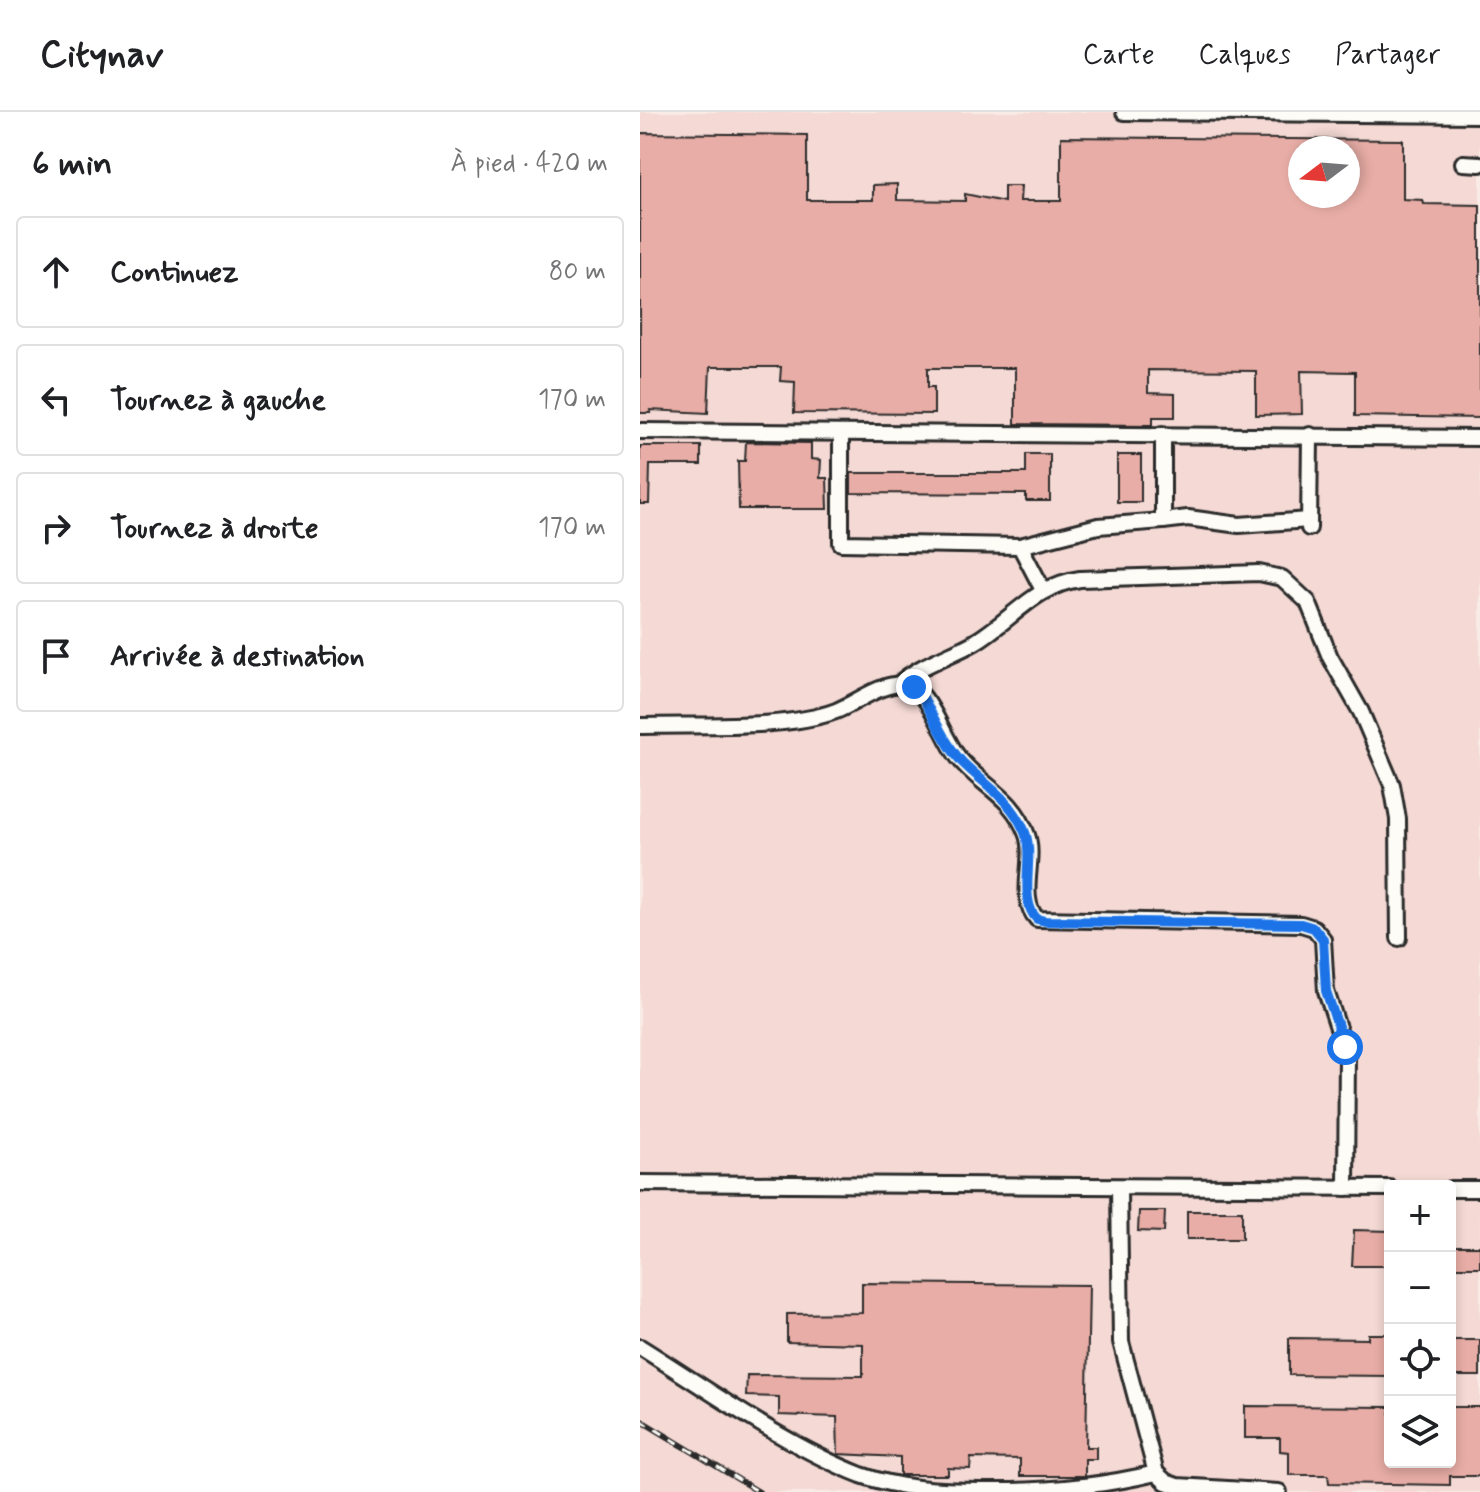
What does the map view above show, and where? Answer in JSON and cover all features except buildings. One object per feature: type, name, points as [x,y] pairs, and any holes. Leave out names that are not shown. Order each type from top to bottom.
[{"type":"street","points":[[1124,112],[1480,115]]},
{"type":"street","points":[[1463,163],[1480,164]]},
{"type":"street","points":[[640,431],[1480,438]]},
{"type":"street","points":[[841,433],[841,543],[1020,546],[1098,526],[1188,518],[1239,525],[1309,524],[1310,435]]},
{"type":"street","points":[[1163,434],[1163,521]]},
{"type":"street","points":[[1020,546],[1043,590]]},
{"type":"street","points":[[640,726],[772,722],[834,712],[883,688],[899,684],[911,674],[989,633],[1043,590],[1080,579],[1265,573],[1282,578],[1299,591],[1312,610],[1330,657],[1361,712],[1394,793],[1398,819],[1399,938]]},
{"type":"street","points":[[899,684],[918,690],[959,758],[1000,794],[1020,820],[1029,846],[1029,905],[1037,919],[1301,924],[1314,928],[1321,935],[1325,944],[1326,991],[1348,1062],[1346,1188]]},
{"type":"street","points":[[640,1183],[1384,1188]]},
{"type":"street","points":[[1119,1187],[1121,1342],[1156,1473],[1177,1486],[1279,1492]]},
{"type":"street","points":[[1456,1189],[1480,1189]]},
{"type":"street","points":[[640,1347],[821,1458],[894,1484],[938,1491],[1041,1492],[1117,1482],[1156,1473]]},
{"type":"shaded area","points":[[640,112],[1480,112],[1480,1492],[640,1492]]},
{"type":"railway","points":[[640,1420],[759,1492]]},
{"type":"route","points":[[914,687],[955,753],[1000,794],[1020,820],[1029,846],[1028,900],[1037,919],[1301,924],[1314,928],[1325,944],[1326,991],[1345,1047]]}]
